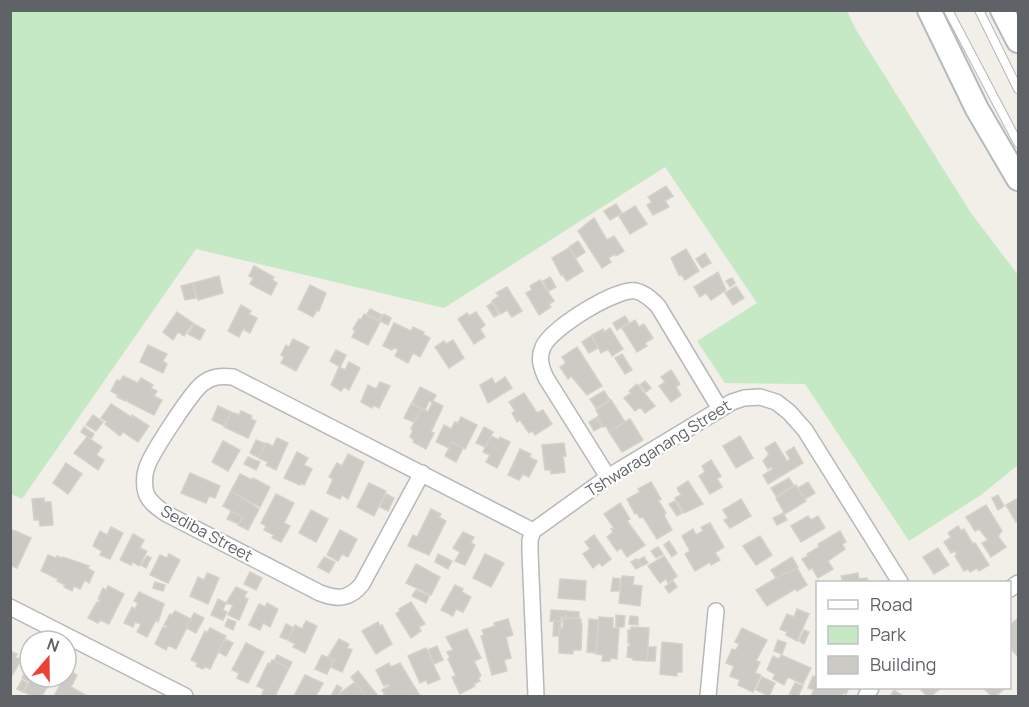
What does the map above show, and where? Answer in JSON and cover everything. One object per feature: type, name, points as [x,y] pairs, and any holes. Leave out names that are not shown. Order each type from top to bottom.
[{"type":"main road","points":[[929,10],[977,109],[1018,179]]},
{"type":"main road","points":[[1002,10],[1018,41]]},
{"type":"street","points":[[608,477],[541,367],[540,356],[544,345],[561,327],[623,292],[636,291],[649,296],[658,306],[720,409]]},
{"type":"street","name":"Sediba Street","points":[[422,473],[362,584],[345,598],[332,598],[320,593],[165,513],[153,504],[146,494],[144,483],[146,469],[158,448],[201,385],[215,376],[233,377],[422,473],[533,531]]},
{"type":"street","name":"Tshwaraganang Street","points":[[533,531],[608,477],[720,409],[744,398],[760,397],[776,402],[789,412],[805,430],[899,581]]},
{"type":"street","points":[[533,531],[530,552],[536,696]]},
{"type":"street","points":[[10,607],[185,696]]},
{"type":"street","points":[[708,696],[716,610]]},
{"type":"lane","points":[[948,10],[1018,143]]},
{"type":"lane","points":[[979,10],[1018,89]]},
{"type":"green space","points":[[10,11],[847,11],[856,30],[971,213],[1018,275],[1018,465],[981,495],[909,541],[805,384],[725,383],[697,341],[757,303],[665,167],[444,308],[196,249],[22,499],[11,494]]},
{"type":"building","points":[[666,186],[673,196],[665,201],[669,207],[653,215],[647,205],[652,202],[648,197]]},
{"type":"building","points":[[616,204],[622,213],[610,220],[604,211]]},
{"type":"building","points":[[635,206],[647,224],[630,234],[619,216]]},
{"type":"building","points":[[594,218],[607,240],[614,236],[624,251],[608,258],[611,262],[602,268],[578,231]]},
{"type":"building","points":[[578,241],[585,252],[576,258],[569,247]]},
{"type":"building","points":[[569,248],[583,271],[567,281],[552,258]]},
{"type":"building","points":[[686,249],[699,271],[685,280],[681,274],[679,275],[671,258]]},
{"type":"building","points":[[705,253],[711,263],[702,268],[696,259]]},
{"type":"building","points":[[254,266],[274,277],[272,280],[277,283],[271,295],[250,284],[253,278],[249,276]]},
{"type":"building","points":[[718,272],[726,290],[711,300],[706,293],[700,297],[694,287]]},
{"type":"building","points":[[219,276],[223,293],[198,300],[193,283]]},
{"type":"building","points":[[550,277],[556,287],[549,291],[543,281]]},
{"type":"building","points":[[732,278],[735,283],[730,287],[726,281]]},
{"type":"building","points":[[540,280],[554,301],[549,304],[551,307],[539,315],[526,293],[532,290],[530,286]]},
{"type":"building","points":[[193,283],[196,298],[185,300],[181,286]]},
{"type":"building","points":[[310,285],[326,293],[319,311],[317,310],[313,317],[298,309]]},
{"type":"building","points":[[736,286],[744,298],[733,305],[725,293]]},
{"type":"building","points":[[507,287],[522,311],[512,317],[507,310],[501,314],[492,301],[499,296],[496,293]]},
{"type":"building","points":[[492,303],[499,314],[494,317],[487,306]]},
{"type":"building","points":[[241,305],[251,311],[249,314],[257,318],[250,333],[243,329],[239,337],[228,331]]},
{"type":"building","points":[[370,309],[382,315],[379,320],[367,314]]},
{"type":"building","points":[[177,312],[193,323],[184,336],[178,332],[173,340],[163,332]]},
{"type":"building","points":[[476,312],[485,325],[480,329],[485,337],[474,344],[458,319],[467,313],[469,316]]},
{"type":"building","points":[[364,314],[380,322],[368,345],[352,337],[355,331],[353,329]]},
{"type":"building","points":[[384,314],[391,318],[388,325],[380,321]]},
{"type":"building","points":[[625,316],[629,322],[617,330],[613,323]]},
{"type":"building","points":[[635,320],[639,327],[644,324],[653,338],[645,343],[647,346],[637,352],[622,328]]},
{"type":"building","points":[[394,323],[411,331],[413,327],[430,338],[420,357],[413,353],[408,363],[395,356],[398,350],[394,347],[392,350],[383,346]]},
{"type":"building","points":[[194,324],[205,330],[200,340],[188,334]]},
{"type":"building","points":[[610,328],[623,349],[612,356],[608,349],[601,353],[592,335]]},
{"type":"building","points":[[591,336],[598,348],[589,353],[582,342]]},
{"type":"building","points":[[293,339],[309,347],[296,371],[281,363],[284,357],[281,355],[286,345],[289,347]]},
{"type":"building","points":[[453,340],[464,358],[449,368],[435,347],[444,341],[446,344]]},
{"type":"building","points":[[148,345],[167,354],[163,361],[167,364],[163,373],[140,362]]},
{"type":"building","points":[[577,347],[602,386],[587,395],[571,376],[568,379],[560,367],[566,363],[562,357]]},
{"type":"building","points":[[336,350],[346,355],[340,367],[330,361]]},
{"type":"building","points":[[622,354],[632,370],[625,374],[615,358]]},
{"type":"building","points":[[349,362],[360,368],[349,390],[344,387],[341,391],[331,385],[339,367],[345,370]]},
{"type":"building","points":[[671,370],[680,384],[676,387],[681,395],[671,402],[659,386],[665,382],[661,377]]},
{"type":"building","points":[[123,376],[138,383],[141,378],[153,385],[151,388],[157,391],[154,396],[162,400],[154,415],[126,399],[125,401],[117,397],[118,395],[111,391],[117,380],[120,381]]},
{"type":"building","points":[[505,377],[512,388],[488,403],[480,385],[492,378],[495,384]]},
{"type":"building","points":[[645,381],[651,388],[646,392],[640,385]]},
{"type":"building","points":[[380,382],[390,386],[379,408],[373,405],[372,408],[361,402],[368,385],[376,389]]},
{"type":"building","points":[[637,384],[655,406],[645,413],[640,407],[635,411],[624,398]]},
{"type":"building","points":[[420,387],[436,395],[432,402],[429,401],[425,410],[412,403]]},
{"type":"building","points":[[604,391],[610,400],[596,408],[590,399]]},
{"type":"building","points":[[524,393],[537,413],[543,410],[552,424],[535,435],[532,431],[529,433],[520,420],[517,422],[512,413],[515,411],[509,402]]},
{"type":"building","points":[[611,400],[625,422],[609,432],[597,417],[599,415],[596,410]]},
{"type":"building","points":[[433,401],[443,406],[426,449],[413,442],[414,440],[410,437],[413,430],[411,429],[421,408],[428,412]]},
{"type":"building","points":[[111,404],[149,426],[138,442],[123,432],[120,436],[105,424],[107,422],[101,418]]},
{"type":"building","points":[[411,404],[421,408],[414,422],[404,418]]},
{"type":"building","points":[[218,406],[231,412],[225,426],[212,420]]},
{"type":"building","points":[[241,411],[252,416],[251,419],[256,421],[248,438],[224,427],[231,412],[239,415]]},
{"type":"building","points":[[93,415],[103,422],[96,431],[86,425]]},
{"type":"building","points":[[461,417],[477,425],[465,449],[452,442],[449,448],[436,442],[444,425],[451,429]]},
{"type":"building","points":[[596,418],[602,426],[594,431],[589,422]]},
{"type":"building","points":[[630,419],[643,440],[622,452],[609,432]]},
{"type":"building","points":[[84,427],[94,434],[91,439],[81,432]]},
{"type":"building","points":[[484,427],[493,432],[485,447],[476,443]]},
{"type":"building","points":[[491,436],[510,442],[497,468],[486,462],[490,455],[483,452]]},
{"type":"building","points":[[740,436],[753,458],[736,468],[723,446]]},
{"type":"building","points":[[87,437],[102,447],[96,455],[104,460],[98,470],[74,453]]},
{"type":"building","points":[[277,438],[288,443],[276,470],[266,465],[268,462],[259,458],[266,443],[273,446]]},
{"type":"building","points":[[256,440],[266,444],[259,458],[250,453]]},
{"type":"building","points":[[223,441],[240,450],[228,471],[212,462]]},
{"type":"building","points":[[452,442],[463,448],[456,462],[445,456]]},
{"type":"building","points":[[775,442],[787,461],[790,459],[786,452],[794,447],[803,463],[768,484],[763,475],[773,469],[771,467],[768,469],[763,461],[769,454],[765,448]]},
{"type":"building","points":[[564,443],[565,472],[551,474],[551,470],[545,470],[542,445]]},
{"type":"building","points":[[520,449],[531,454],[529,457],[537,461],[529,477],[523,474],[519,480],[508,475]]},
{"type":"building","points":[[297,452],[308,458],[304,465],[312,469],[304,485],[284,478]]},
{"type":"building","points":[[348,454],[364,462],[348,499],[342,495],[340,499],[327,493],[333,479],[329,477],[337,463],[342,466]]},
{"type":"building","points":[[248,457],[260,462],[256,470],[244,464]]},
{"type":"building","points":[[711,460],[721,476],[717,479],[722,487],[710,494],[699,476],[705,472],[702,466]]},
{"type":"building","points":[[66,463],[82,474],[68,494],[53,483]]},
{"type":"building","points":[[190,473],[220,486],[215,498],[209,496],[206,503],[181,493]]},
{"type":"building","points":[[240,474],[270,487],[260,507],[231,491]]},
{"type":"building","points":[[789,478],[794,486],[776,496],[771,488]]},
{"type":"building","points":[[688,481],[703,504],[684,513],[675,498],[681,495],[677,488]]},
{"type":"building","points":[[651,482],[661,499],[658,500],[672,530],[657,539],[643,517],[640,518],[637,513],[635,514],[627,499],[640,492],[638,489]]},
{"type":"building","points":[[808,482],[815,493],[805,499],[798,488]]},
{"type":"building","points":[[369,483],[386,491],[374,516],[357,507]]},
{"type":"building","points":[[796,485],[806,501],[785,514],[776,498]]},
{"type":"building","points":[[231,491],[259,509],[248,530],[238,525],[243,517],[223,506]]},
{"type":"building","points":[[276,494],[294,503],[284,523],[290,526],[281,542],[272,538],[274,535],[264,530],[266,526],[261,523]]},
{"type":"building","points":[[386,494],[394,498],[388,511],[380,507]]},
{"type":"building","points":[[998,495],[1004,506],[998,510],[992,498]]},
{"type":"building","points":[[44,498],[44,502],[51,502],[53,525],[40,526],[39,520],[34,520],[32,499]]},
{"type":"building","points":[[1018,498],[1018,520],[1016,522],[1006,505]]},
{"type":"building","points":[[741,499],[751,516],[730,528],[724,520],[728,518],[723,510]]},
{"type":"building","points":[[675,501],[682,513],[677,516],[669,504]]},
{"type":"building","points":[[620,503],[630,519],[627,521],[645,545],[627,557],[621,548],[617,551],[607,537],[614,528],[604,514]]},
{"type":"building","points":[[986,505],[1002,531],[998,536],[1006,547],[991,557],[982,543],[988,540],[979,529],[975,531],[966,517]]},
{"type":"building","points":[[431,509],[441,514],[439,517],[446,521],[429,555],[408,546],[413,535],[417,537]]},
{"type":"building","points":[[311,510],[328,519],[316,542],[299,533]]},
{"type":"building","points":[[231,511],[243,517],[239,524],[227,519]]},
{"type":"building","points":[[783,513],[787,520],[777,525],[773,518]]},
{"type":"building","points":[[808,516],[811,520],[818,516],[825,528],[801,542],[791,526]]},
{"type":"building","points":[[710,523],[724,547],[715,553],[720,560],[711,565],[710,562],[695,571],[685,554],[690,551],[682,536],[693,529],[696,535],[703,531],[701,527]]},
{"type":"building","points":[[958,526],[961,531],[964,529],[989,565],[979,571],[977,568],[970,572],[968,569],[964,571],[955,556],[957,554],[955,551],[951,553],[944,542],[951,537],[948,533]]},
{"type":"building","points":[[111,527],[123,533],[110,559],[100,555],[102,551],[93,546],[100,531],[107,535]]},
{"type":"building","points":[[13,530],[31,538],[17,568],[10,565],[10,535]]},
{"type":"building","points":[[340,530],[357,539],[348,557],[342,554],[338,561],[327,555]]},
{"type":"building","points":[[840,531],[846,542],[842,544],[845,549],[828,561],[833,569],[818,578],[812,568],[809,570],[802,559],[819,547],[818,544]]},
{"type":"building","points":[[463,532],[474,537],[471,543],[475,545],[465,565],[455,561],[460,552],[453,548]]},
{"type":"building","points":[[133,534],[144,540],[140,548],[147,551],[139,566],[133,562],[131,565],[120,560]]},
{"type":"building","points":[[594,535],[611,559],[602,566],[599,563],[593,568],[583,554],[590,549],[585,542]]},
{"type":"building","points":[[760,536],[772,555],[756,565],[743,546]]},
{"type":"building","points":[[669,541],[677,553],[672,557],[664,545]]},
{"type":"building","points":[[658,547],[663,554],[656,558],[651,551]]},
{"type":"building","points":[[938,548],[949,565],[934,574],[923,557]]},
{"type":"building","points":[[169,554],[180,560],[168,583],[150,575],[160,555],[167,558]]},
{"type":"building","points":[[438,554],[452,561],[448,569],[435,562]]},
{"type":"building","points":[[485,554],[504,563],[491,587],[473,578]]},
{"type":"building","points":[[48,555],[56,558],[57,556],[63,557],[89,566],[88,568],[94,572],[89,583],[85,580],[80,589],[74,586],[72,591],[64,587],[65,585],[57,581],[58,579],[41,571]]},
{"type":"building","points":[[147,556],[151,558],[146,568],[141,565]]},
{"type":"building","points":[[664,556],[677,576],[668,583],[666,579],[660,583],[648,566]]},
{"type":"building","points":[[324,557],[335,562],[329,573],[318,567]]},
{"type":"building","points":[[644,557],[648,563],[642,566],[638,560]]},
{"type":"building","points":[[792,557],[798,567],[776,578],[771,570]]},
{"type":"building","points":[[636,559],[641,566],[636,569],[631,562]]},
{"type":"building","points":[[416,564],[440,577],[431,595],[406,583]]},
{"type":"building","points":[[797,568],[807,585],[797,591],[795,589],[767,606],[756,590]]},
{"type":"building","points":[[250,572],[262,578],[256,590],[244,584]]},
{"type":"building","points":[[207,573],[219,578],[208,604],[190,596],[198,577],[204,580]]},
{"type":"building","points":[[858,573],[859,579],[867,578],[868,581],[843,581],[841,576]]},
{"type":"building","points":[[622,576],[634,577],[633,585],[642,586],[640,606],[619,603]]},
{"type":"building","points":[[613,578],[620,579],[619,591],[611,591]]},
{"type":"building","points":[[560,579],[586,581],[585,600],[558,598]]},
{"type":"building","points":[[673,581],[677,587],[669,593],[665,587]]},
{"type":"building","points":[[155,582],[165,585],[163,591],[153,588]]},
{"type":"building","points":[[455,585],[471,597],[463,612],[456,609],[453,616],[441,610]]},
{"type":"building","points":[[108,586],[124,594],[109,624],[100,620],[98,623],[88,618],[97,602],[99,603],[98,599],[103,588],[106,590]]},
{"type":"building","points":[[236,587],[247,592],[244,597],[248,599],[239,620],[228,615],[233,605],[226,603]]},
{"type":"building","points":[[416,590],[429,596],[426,603],[412,596]]},
{"type":"building","points":[[139,592],[164,604],[158,622],[156,620],[147,637],[137,632],[141,624],[135,622],[133,627],[124,623],[132,607],[135,609],[138,603],[134,601]]},
{"type":"building","points":[[218,599],[226,603],[223,610],[227,612],[223,620],[211,615]]},
{"type":"building","points":[[411,602],[425,624],[419,627],[421,631],[411,638],[396,614],[400,611],[399,609]]},
{"type":"building","points":[[267,603],[278,609],[270,627],[263,623],[260,630],[249,625],[259,604],[265,607]]},
{"type":"building","points":[[797,609],[809,614],[797,641],[780,629],[787,614],[794,617]]},
{"type":"building","points":[[551,610],[566,611],[565,617],[561,617],[561,622],[550,621]]},
{"type":"building","points":[[175,611],[191,619],[176,649],[168,645],[166,650],[155,644],[163,627],[167,626],[164,625],[170,614],[172,615]]},
{"type":"building","points":[[566,611],[579,612],[579,618],[565,617]]},
{"type":"building","points":[[194,613],[204,618],[196,633],[186,628]]},
{"type":"building","points":[[616,615],[625,616],[624,627],[616,627]]},
{"type":"building","points":[[630,616],[638,617],[638,625],[629,624]]},
{"type":"building","points":[[599,617],[613,618],[613,628],[619,628],[617,659],[610,658],[610,661],[602,661],[603,655],[596,654]]},
{"type":"building","points":[[563,618],[581,619],[581,650],[573,650],[573,654],[559,653],[559,627],[563,628]]},
{"type":"building","points":[[228,619],[236,622],[233,630],[225,626]]},
{"type":"building","points":[[508,619],[513,635],[506,637],[511,658],[504,660],[507,671],[492,675],[481,636],[484,635],[482,630]]},
{"type":"building","points":[[589,619],[598,620],[596,653],[587,652]]},
{"type":"building","points":[[1017,619],[1018,657],[1011,648],[1011,624]]},
{"type":"building","points":[[306,621],[317,626],[305,653],[293,647],[295,644],[288,640],[295,625],[302,629]]},
{"type":"building","points":[[554,621],[561,622],[559,636],[553,636]]},
{"type":"building","points":[[378,622],[392,644],[376,654],[362,631]]},
{"type":"building","points":[[286,624],[294,628],[288,640],[280,637]]},
{"type":"building","points":[[631,627],[649,628],[647,661],[627,657],[628,646],[630,646],[628,630],[631,630]]},
{"type":"building","points":[[210,628],[226,636],[210,669],[205,666],[203,669],[191,660],[205,631],[207,633]]},
{"type":"building","points":[[742,628],[767,640],[756,661],[760,662],[755,673],[761,675],[753,692],[738,685],[740,680],[730,676],[734,666],[726,663],[732,649],[736,650],[739,644],[735,642]]},
{"type":"building","points":[[467,629],[481,658],[474,661],[481,676],[478,678],[480,681],[474,684],[475,686],[460,694],[452,677],[456,676],[447,652],[453,650],[446,637]]},
{"type":"building","points":[[804,630],[809,632],[804,644],[799,641]]},
{"type":"building","points":[[225,639],[233,643],[226,656],[218,652]]},
{"type":"building","points":[[339,639],[349,644],[347,648],[352,650],[342,672],[331,667],[334,660],[328,657]]},
{"type":"building","points":[[778,640],[786,643],[782,654],[774,651]]},
{"type":"building","points":[[662,642],[682,644],[682,672],[677,672],[677,676],[660,674]]},
{"type":"building","points":[[246,643],[264,652],[248,683],[237,678],[239,673],[232,670]]},
{"type":"building","points":[[437,646],[443,660],[434,664],[428,650]]},
{"type":"building","points":[[648,647],[656,647],[655,661],[647,661]]},
{"type":"building","points":[[426,648],[440,679],[428,684],[426,680],[420,683],[408,656]]},
{"type":"building","points":[[10,651],[17,654],[15,657],[18,658],[18,665],[10,679]]},
{"type":"building","points":[[277,655],[292,662],[289,668],[274,661]]},
{"type":"building","points":[[322,655],[333,660],[327,674],[315,669]]},
{"type":"building","points":[[781,655],[811,668],[803,684],[788,677],[784,685],[773,679],[775,674],[767,670],[773,656],[779,659]]},
{"type":"building","points":[[272,660],[289,668],[275,696],[267,696],[262,694],[264,689],[257,686],[268,663],[270,664]]},
{"type":"building","points":[[389,663],[391,667],[400,663],[420,696],[385,696],[382,690],[389,686],[388,684],[384,686],[376,670]]},
{"type":"building","points":[[358,671],[378,696],[366,696],[351,677]]},
{"type":"building","points":[[305,675],[323,683],[316,696],[294,696]]},
{"type":"building","points":[[813,676],[816,677],[816,689],[848,689],[842,696],[811,696],[814,690],[808,688]]},
{"type":"building","points":[[762,677],[775,683],[769,696],[756,690]]},
{"type":"building","points":[[355,682],[366,696],[341,696],[339,694]]},
{"type":"building","points":[[795,683],[803,686],[798,696],[789,695]]},
{"type":"building","points":[[337,685],[342,688],[338,695],[341,696],[331,696]]},
{"type":"building","points":[[26,689],[46,689],[42,696],[32,696],[24,692]]},
{"type":"building","points":[[58,689],[75,689],[87,696],[54,696]]},
{"type":"building","points":[[940,689],[931,696],[927,696],[921,690]]},
{"type":"building","points":[[984,689],[1004,689],[996,696],[992,696]]},
{"type":"building","points":[[894,690],[903,696],[890,696]]}]
